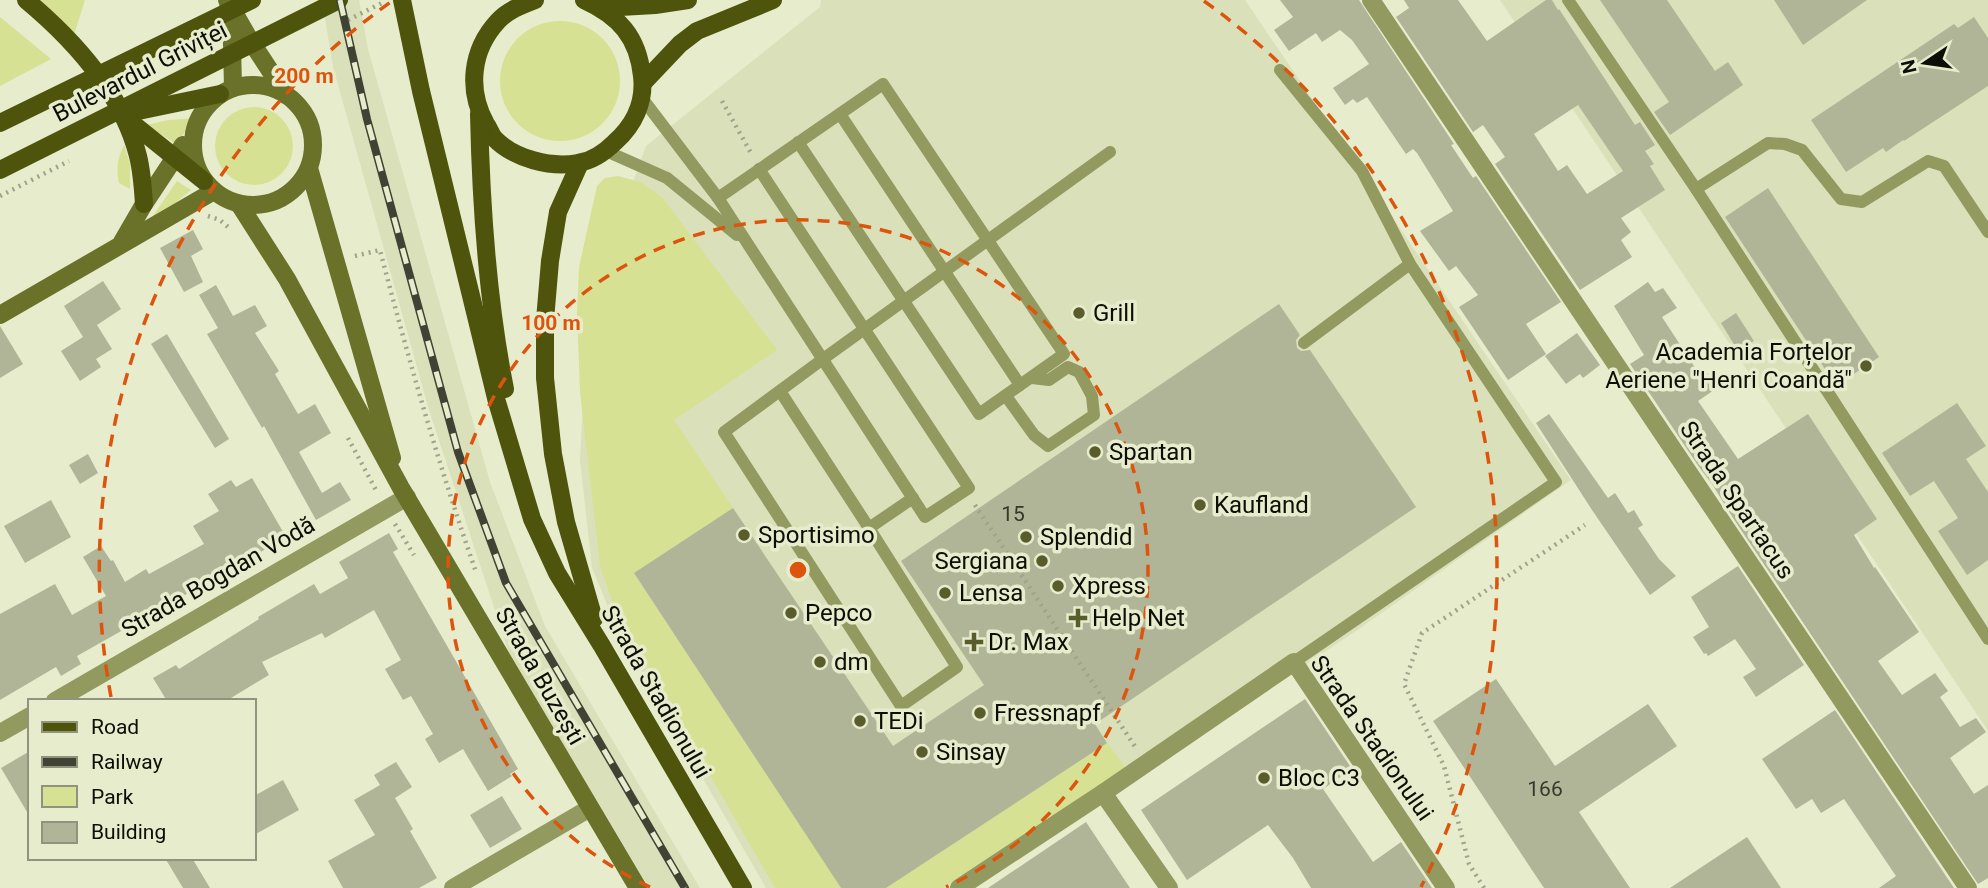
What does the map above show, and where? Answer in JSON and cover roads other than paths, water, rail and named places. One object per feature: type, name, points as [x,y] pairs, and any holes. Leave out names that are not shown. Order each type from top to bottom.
[{"type":"main road","points":[[26,0],[79,52],[110,92],[138,157],[144,204]]},
{"type":"main road","points":[[121,115],[225,199],[251,206],[275,202],[295,188],[309,167],[313,145],[308,122],[303,111],[286,95],[227,0]]},
{"type":"main road","points":[[120,246],[207,106],[226,91],[232,44],[227,0]]},
{"type":"main road","name":"Bulevardul Griviței","points":[[0,123],[252,0]]},
{"type":"main road","name":"Bulevardul Griviței","points":[[0,170],[339,0]]},
{"type":"main road","points":[[402,0],[424,103],[497,402],[532,519]]},
{"type":"main road","points":[[499,19],[502,0]]},
{"type":"main road","points":[[532,519],[501,368],[491,299],[480,180],[479,111],[474,87],[475,62],[484,39],[499,19],[514,8],[535,0]]},
{"type":"main road","points":[[479,111],[494,138],[520,157],[549,164],[580,163],[606,151],[624,134],[635,118],[642,91],[641,61],[633,41],[620,22],[603,8],[584,0]]},
{"type":"main road","points":[[603,8],[688,0]]},
{"type":"main road","points":[[642,91],[680,44],[697,31],[773,0]]},
{"type":"main road","points":[[121,115],[242,86],[260,85],[286,95]]},
{"type":"main road","points":[[195,129],[193,156],[197,169],[209,186]]},
{"type":"main road","points":[[580,163],[558,212],[550,261],[545,320],[545,378],[553,454],[566,522],[602,646]]},
{"type":"main road","name":"Strada Buzești","points":[[309,167],[404,493]]},
{"type":"main road","points":[[0,315],[120,246],[209,186]]},
{"type":"main road","name":"Strada Buzești","points":[[239,204],[287,279],[404,493],[638,888]]},
{"type":"main road","name":"Strada Stadionului","points":[[532,519],[557,573],[743,888]]},
{"type":"street","name":"Strada Spartacus","points":[[1371,0],[1968,888]]},
{"type":"street","name":"Strada Bogdan Vodă","points":[[58,699],[386,508],[404,493]]},
{"type":"street","name":"Strada Stadionului","points":[[959,888],[1294,662],[1446,888]]},
{"type":"street","points":[[0,733],[28,717]]},
{"type":"street","points":[[1103,793],[1169,888]]},
{"type":"street","points":[[453,888],[590,808]]},
{"type":"lane","points":[[1568,0],[1696,189],[1988,639]]},
{"type":"lane","points":[[1280,70],[1362,171],[1410,264],[1556,482],[1294,662]]},
{"type":"lane","points":[[718,198],[798,142],[883,84],[1064,354],[979,414],[798,142]]},
{"type":"lane","points":[[642,91],[749,244],[925,517],[969,488],[759,169]]},
{"type":"lane","points":[[840,114],[1020,385]]},
{"type":"lane","points":[[1696,189],[1768,143],[1785,144],[1802,150],[1841,199],[1861,202],[1928,161],[1944,166],[1988,232]]},
{"type":"lane","points":[[606,151],[667,178],[749,244]]},
{"type":"lane","points":[[780,391],[957,667],[901,706],[724,432],[823,359],[1110,152]]},
{"type":"lane","points":[[1304,343],[1410,264]]},
{"type":"lane","points":[[1006,396],[1034,435],[1048,446],[1094,415],[1092,396],[1079,372],[1068,367],[1049,380],[1032,378]]},
{"type":"lane","points":[[869,528],[913,498]]},
{"type":"railway","points":[[340,0],[367,119],[458,452],[506,583],[685,888]]},
{"type":"place","name":"Grill","points":[[1079,313]]},
{"type":"place","name":"Academia Forțelor Aeriene \"Henri Coandă\"","points":[[1866,366]]},
{"type":"place","name":"Spartan","points":[[1095,452]]},
{"type":"place","name":"Kaufland","points":[[1200,505]]},
{"type":"place","name":"Sportisimo","points":[[744,535]]},
{"type":"place","name":"Splendid","points":[[1026,537]]},
{"type":"place","name":"Sergiana","points":[[1042,561]]},
{"type":"place","name":"Xpress","points":[[1058,586]]},
{"type":"place","name":"Lensa","points":[[945,593]]},
{"type":"place","name":"Pepco","points":[[791,613]]},
{"type":"place","name":"Help Net","points":[[1078,618]]},
{"type":"place","name":"Dr. Max","points":[[974,642]]},
{"type":"place","name":"dm","points":[[820,662]]},
{"type":"place","name":"Fressnapf","points":[[980,713]]},
{"type":"place","name":"TEDi","points":[[860,721]]},
{"type":"place","name":"Sinsay","points":[[922,752]]},
{"type":"place","name":"Bloc C3","points":[[1264,778]]}]
